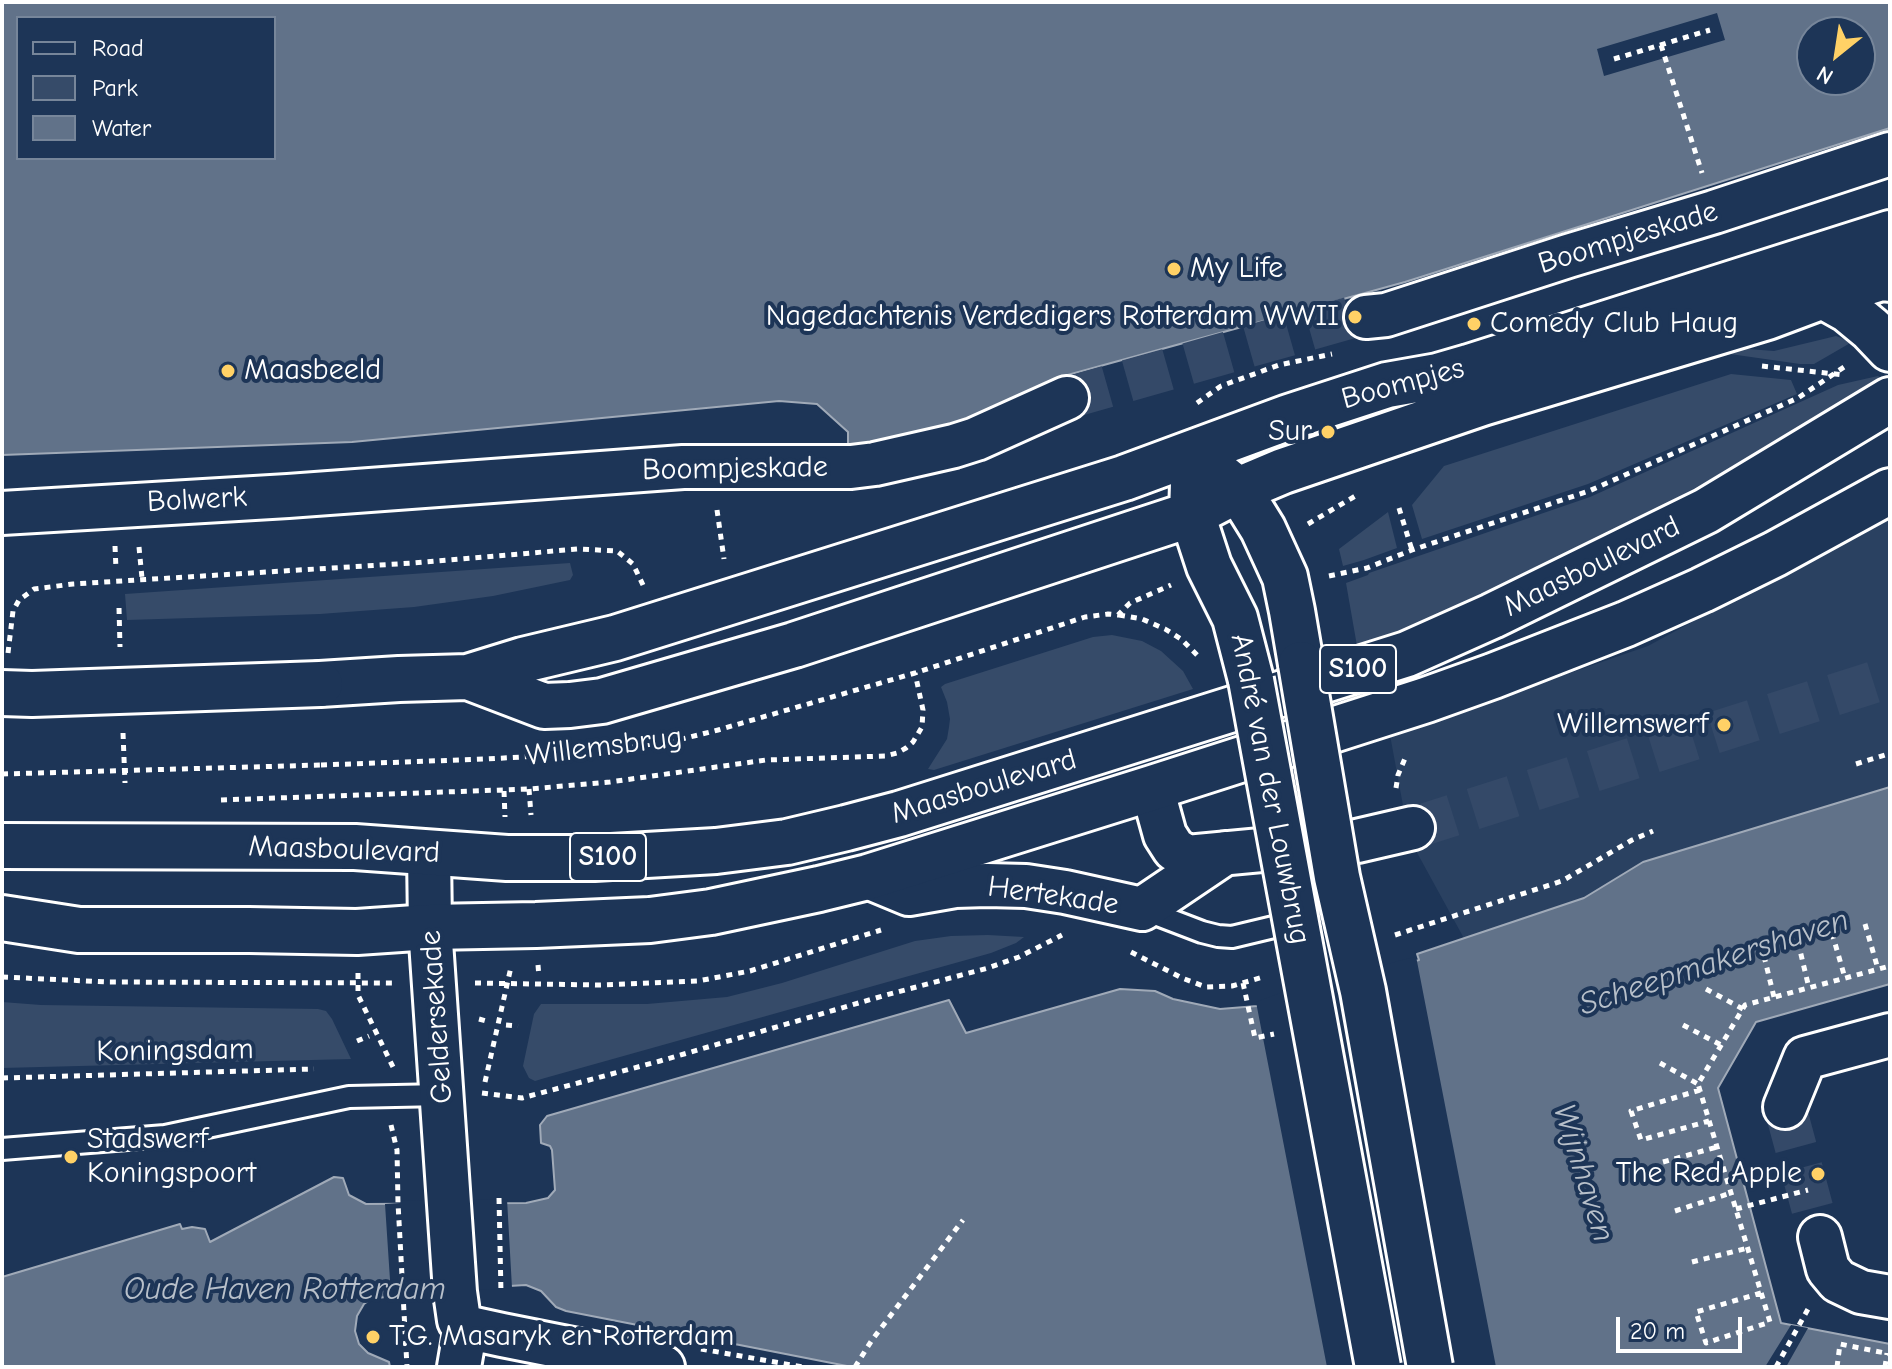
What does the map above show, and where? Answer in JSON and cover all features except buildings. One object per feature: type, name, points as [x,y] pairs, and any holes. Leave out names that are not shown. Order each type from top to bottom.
[{"type":"main road","name":"Boompjes","points":[[1193,454],[1248,431],[1387,385],[1469,367],[1890,233]]},
{"type":"main road","name":"Boompjes","points":[[1238,490],[1299,465],[1482,403],[1767,317],[1881,278],[1890,279]]},
{"type":"main road","points":[[1823,296],[1848,310],[1886,345]]},
{"type":"main road","name":"Maasboulevard","points":[[2,846],[343,847],[507,858],[594,858],[687,854],[787,842],[899,814],[1407,654],[1706,511],[1890,400]]},
{"type":"main road","name":"André van der Louwbrug","points":[[1193,454],[1238,490],[1263,529],[1285,577],[1337,877],[1363,991],[1430,1367]]},
{"type":"main road","name":"André van der Louwbrug","points":[[1193,454],[1192,514],[1209,566],[1235,618],[1251,680],[1378,1367]]},
{"type":"main road","name":"Willemsbrug","points":[[2,693],[125,692],[468,677],[615,638],[1193,454]]},
{"type":"main road","name":"Willemsbrug","points":[[468,677],[544,706],[602,701],[794,645],[1192,514],[1238,490]]},
{"type":"main road","name":"Maasboulevard","points":[[2,918],[79,930],[331,933],[650,920],[762,902],[868,877],[1493,676],[1626,624],[1738,572],[1890,491]]},
{"type":"street","name":"Boompjeskade","points":[[1366,317],[1386,315],[1890,154]]},
{"type":"street","name":"Boompjeskade","points":[[392,488],[683,467],[851,467],[875,464],[976,439],[1067,398]]},
{"type":"street","name":"Bolwerk","points":[[2,513],[392,488]]},
{"type":"street","name":"Hertekade","points":[[1152,788],[1165,835],[1174,849],[1187,857],[1357,841],[1413,828]]},
{"type":"street","name":"Geldersekade","points":[[429,853],[430,927],[448,1182],[461,1309]]},
{"type":"street","name":"Hertekade","points":[[868,877],[909,894],[955,886],[1026,886],[1142,909],[1225,853]]},
{"type":"street","points":[[1785,1107],[1805,1058],[1890,1035]]},
{"type":"street","points":[[1824,1253],[1838,1281],[1861,1292],[1890,1297]]},
{"type":"street","points":[[459,1367],[461,1309]]},
{"type":"street","points":[[461,1309],[502,1335],[663,1367]]},
{"type":"lane","points":[[1142,909],[1218,936],[1232,937],[1282,925]]},
{"type":"lane","points":[[2,1149],[165,1136],[349,1097],[442,1095]]},
{"type":"path","points":[[1614,59],[1710,30]]},
{"type":"path","points":[[1661,45],[1706,187]]},
{"type":"path","points":[[1343,573],[1367,568],[1589,491],[1798,398],[1830,375],[1886,345]]},
{"type":"path","points":[[716,504],[725,568]]},
{"type":"path","points":[[1399,508],[1412,550]]},
{"type":"path","points":[[139,545],[142,578]]},
{"type":"path","points":[[19,600],[34,589],[73,584],[413,563],[578,549],[617,551],[633,564],[646,593]]},
{"type":"path","points":[[116,560],[116,569]]},
{"type":"path","name":"Willemsbrug","points":[[2,774],[518,758],[637,747],[718,730],[915,673],[1085,617],[1118,615],[1130,603],[1178,581]]},
{"type":"path","name":"André van der Louwbrug","points":[[1118,615],[1142,619],[1165,629],[1181,639],[1201,659]]},
{"type":"path","name":"Maasboulevard","points":[[214,800],[504,791],[610,782],[766,760],[871,758],[897,753],[913,742],[922,727],[924,719],[915,673]]},
{"type":"path","points":[[1856,764],[1885,755]]},
{"type":"path","points":[[1396,789],[1406,756]]},
{"type":"path","points":[[529,789],[530,800]]},
{"type":"path","points":[[504,791],[506,828]]},
{"type":"path","points":[[1632,840],[1653,831]]},
{"type":"path","points":[[1865,924],[1878,969]]},
{"type":"path","points":[[1832,933],[1845,978]]},
{"type":"path","points":[[491,1093],[522,1098],[645,1065],[988,968],[1019,957],[1047,942]]},
{"type":"path","points":[[1798,942],[1809,988]]},
{"type":"path","points":[[1764,956],[1774,998]]},
{"type":"path","name":"Geldersekade","points":[[488,1070],[511,958]]},
{"type":"path","name":"Geldersekade","points":[[358,964],[358,995],[392,1065]]},
{"type":"path","points":[[330,983],[331,991]]},
{"type":"path","points":[[1243,983],[1254,1036],[1260,1037]]},
{"type":"path","points":[[1706,989],[1743,1009]]},
{"type":"path","points":[[506,1025],[518,1026]]},
{"type":"path","points":[[1683,1025],[1721,1045]]},
{"type":"path","points":[[357,1041],[369,1036]]},
{"type":"path","points":[[1660,1063],[1699,1087],[1631,1111],[1641,1140],[1709,1121]]},
{"type":"path","name":"Koningsdam","points":[[2,1078],[320,1069]]},
{"type":"path","name":"Geldersekade","points":[[385,1097],[397,1150],[407,1367]]},
{"type":"path","points":[[1663,1162],[1717,1147]]},
{"type":"path","points":[[1736,1209],[1808,1190]]},
{"type":"path","points":[[1675,1211],[1731,1193]]},
{"type":"path","points":[[499,1198],[501,1289]]},
{"type":"path","points":[[855,1367],[963,1220]]},
{"type":"path","points":[[1692,1262],[1748,1248]]},
{"type":"path","points":[[1761,1293],[1696,1312],[1706,1343],[1770,1322]]},
{"type":"path","points":[[1776,1367],[1800,1326]]},
{"type":"path","points":[[1837,1367],[1840,1344],[1889,1354],[1885,1367]]},
{"type":"shaded area","name":"Willemswerf","points":[[1890,514],[1890,818],[1472,953],[1409,838],[1390,735],[1648,646]]},
{"type":"green space","points":[[1836,336],[1852,342],[1814,364],[1730,354],[1711,357],[1735,348],[1774,351]]},
{"type":"green space","points":[[1731,374],[1791,380],[1797,394],[1588,484],[1422,539],[1412,505],[1444,466]]},
{"type":"green space","points":[[1878,376],[1881,378],[1872,392],[1551,566],[1451,613],[1357,646],[1346,583],[1590,497],[1838,385]]},
{"type":"green space","points":[[1388,512],[1397,548],[1343,566],[1339,549]]},
{"type":"green space","points":[[570,563],[573,575],[570,580],[493,596],[414,607],[320,614],[127,620],[125,594]]},
{"type":"green space","points":[[1112,635],[1142,641],[1161,651],[1183,671],[1193,689],[934,770],[928,769],[947,739],[950,719],[941,687],[945,684],[1093,637]]},
{"type":"green space","points":[[988,935],[1024,937],[991,953],[535,1081],[529,1078],[523,1066],[534,1014],[541,1004],[647,1004],[727,997],[915,941]]},
{"type":"green space","points":[[2,1002],[318,1009],[326,1011],[332,1019],[351,1059],[2,1068]]},
{"type":"water","points":[[2,2],[1890,2],[1890,128],[1405,282],[1053,379],[1017,408],[934,435],[848,447],[848,432],[817,404],[779,401],[352,442],[2,455]]},
{"type":"water","points":[[1890,787],[1890,984],[1756,1022],[1718,1088],[1781,1323],[1890,1344],[1890,1367],[852,1367],[566,1311],[556,1307],[541,1291],[526,1285],[390,1293],[371,1299],[357,1316],[355,1331],[359,1344],[368,1353],[389,1362],[390,1367],[2,1367],[2,1277],[180,1224],[182,1229],[205,1229],[210,1242],[334,1177],[343,1178],[349,1195],[366,1204],[526,1203],[548,1198],[555,1190],[552,1150],[541,1143],[540,1125],[547,1116],[949,1000],[966,1033],[1120,989],[1155,991],[1173,999],[1220,1009],[1257,1006],[1289,994],[1419,960],[1417,954],[1584,898],[1643,862]]},
{"type":"pier","points":[[1717,13],[1725,40],[1604,76],[1597,49]]},
{"type":"pier","points":[[1415,951],[1496,1367],[1327,1367],[1256,1002],[1288,990],[1414,957]]},
{"type":"pier","points":[[507,1199],[512,1288],[391,1295],[385,1204]]},
{"type":"pier","points":[[1791,1325],[1808,1328],[1786,1367],[1765,1367]]},
{"type":"tunnel","points":[[1067,398],[1356,316],[1366,317]]},
{"type":"tunnel","points":[[1413,828],[1890,677]]},
{"type":"tunnel","points":[[1785,1107],[1820,1237]]},
{"type":"place","name":"My Life","points":[[1174,269]]},
{"type":"place","name":"Nagedachtenis Verdedigers Rotterdam WWII","points":[[1355,317]]},
{"type":"place","name":"Comedy Club Haug","points":[[1474,324]]},
{"type":"place","name":"Maasbeeld","points":[[228,371]]},
{"type":"place","name":"Sur","points":[[1328,432]]},
{"type":"place","name":"Willemswerf","points":[[1724,725]]},
{"type":"place","name":"Stadswerf Koningspoort","points":[[71,1157]]},
{"type":"place","name":"The Red Apple","points":[[1818,1174]]},
{"type":"place","name":"T.G. Masaryk en Rotterdam","points":[[373,1337]]},
{"type":"water label","name":"Scheepmakershaven","points":[[1714,963]]},
{"type":"water label","name":"Wijnhaven","points":[[1583,1173]]},
{"type":"water label","name":"Oude Haven Rotterdam","points":[[285,1290]]}]
